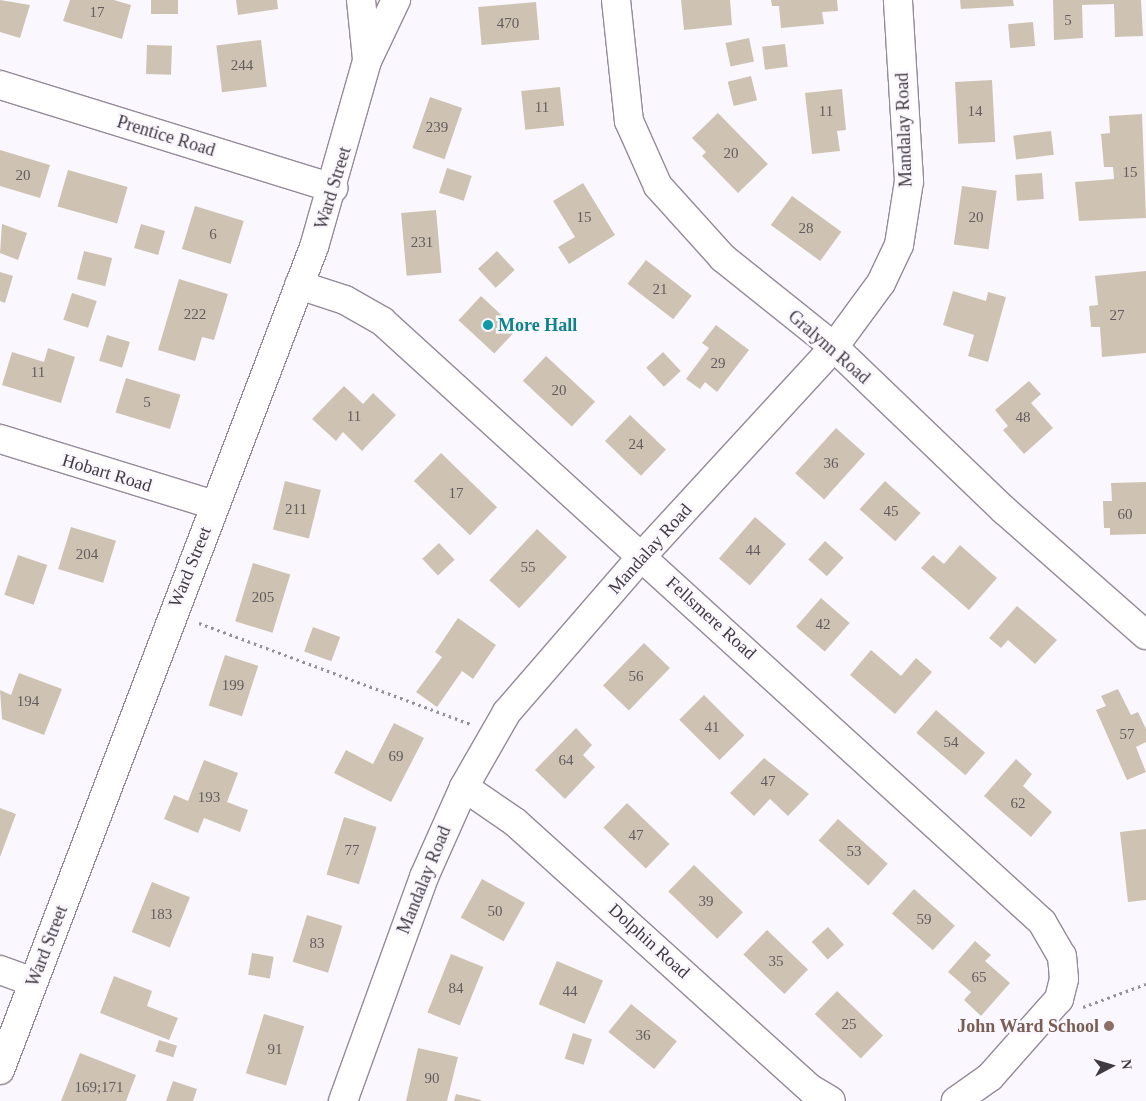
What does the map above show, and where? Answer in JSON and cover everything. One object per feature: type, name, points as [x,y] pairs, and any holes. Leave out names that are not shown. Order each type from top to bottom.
[{"type":"street","name":"Ward Street","points":[[361,0],[367,61]]},
{"type":"street","name":"Ward Street","points":[[0,1070],[300,285],[333,188],[367,61],[396,0]]},
{"type":"street","name":"Gralynn Road","points":[[616,0],[629,121],[658,186],[722,258],[834,347],[1025,529],[1146,635]]},
{"type":"street","name":"Mandalay Road","points":[[343,1101],[420,886],[464,787],[507,712],[642,556],[834,347],[881,283],[899,245],[909,181],[898,0]]},
{"type":"street","name":"Prentice Road","points":[[0,84],[333,188]]},
{"type":"street","name":"Fellsmere Road","points":[[300,285],[345,300],[382,321],[1030,909],[1062,956],[1064,979],[1059,999]]},
{"type":"street","name":"Hobart Road","points":[[0,439],[214,506]]},
{"type":"street","name":"Dolphin Road","points":[[464,787],[515,822],[811,1089],[831,1101]]},
{"type":"street","points":[[0,970],[33,982]]},
{"type":"street","points":[[956,1101],[990,1077],[1059,999]]},
{"type":"path","points":[[195,621],[475,726]]},
{"type":"path","points":[[1059,999],[1090,1007],[1146,984]]},
{"type":"building","points":[[0,0],[30,5],[20,38],[0,32]]},
{"type":"building","points":[[70,0],[114,0],[131,5],[122,39],[63,21]]},
{"type":"building","points":[[151,0],[178,0],[178,14],[151,14]]},
{"type":"building","points":[[236,0],[277,0],[278,9],[238,15]]},
{"type":"building","points":[[681,0],[730,0],[732,25],[684,30]]},
{"type":"building","points":[[771,0],[837,0],[838,11],[822,12],[824,24],[781,28],[779,6],[772,6]]},
{"type":"building","points":[[960,0],[1013,0],[1014,6],[961,9]]},
{"type":"building","points":[[1053,0],[1141,0],[1143,36],[1115,37],[1114,4],[1082,5],[1083,38],[1054,40]]},
{"type":"building","points":[[536,2],[539,40],[482,45],[478,7]]},
{"type":"building","points":[[1033,22],[1035,46],[1010,48],[1008,24]]},
{"type":"building","points":[[749,38],[754,61],[731,66],[726,43]]},
{"type":"building","points":[[261,40],[267,87],[222,92],[216,45]]},
{"type":"building","points":[[785,44],[788,67],[765,70],[762,47]]},
{"type":"building","points":[[147,45],[172,46],[171,75],[146,74]]},
{"type":"building","points":[[751,76],[757,100],[734,106],[728,82]]},
{"type":"building","points":[[992,80],[995,142],[958,144],[955,82]]},
{"type":"building","points":[[560,87],[564,126],[525,130],[521,91]]},
{"type":"building","points":[[842,89],[846,130],[837,131],[840,151],[812,154],[805,93]]},
{"type":"building","points":[[430,97],[462,108],[445,159],[412,148]]},
{"type":"building","points":[[718,113],[768,164],[738,193],[702,156],[706,152],[692,138]]},
{"type":"building","points":[[1142,114],[1146,218],[1079,221],[1075,182],[1114,179],[1113,167],[1104,167],[1101,134],[1110,133],[1109,116]]},
{"type":"building","points":[[1051,131],[1054,155],[1016,159],[1013,136]]},
{"type":"building","points":[[0,150],[50,165],[40,198],[0,186]]},
{"type":"building","points":[[447,168],[472,176],[464,201],[439,193]]},
{"type":"building","points":[[68,170],[128,187],[117,224],[58,207]]},
{"type":"building","points":[[1042,173],[1044,199],[1017,201],[1015,175]]},
{"type":"building","points":[[583,183],[615,235],[569,264],[558,247],[575,237],[553,201]]},
{"type":"building","points":[[962,186],[997,191],[988,249],[954,244]]},
{"type":"building","points":[[792,196],[841,232],[820,261],[771,225]]},
{"type":"building","points":[[195,206],[244,221],[231,264],[182,249]]},
{"type":"building","points":[[436,210],[441,273],[407,276],[401,213]]},
{"type":"building","points":[[2,224],[27,233],[18,260],[0,253]]},
{"type":"building","points":[[141,224],[165,231],[158,255],[134,248]]},
{"type":"building","points":[[84,251],[112,258],[105,286],[77,279]]},
{"type":"building","points":[[497,251],[515,270],[496,288],[478,269]]},
{"type":"building","points":[[646,260],[692,296],[673,319],[628,284]]},
{"type":"building","points":[[1146,271],[1146,353],[1102,357],[1100,327],[1091,327],[1089,306],[1098,305],[1095,276]]},
{"type":"building","points":[[0,272],[13,276],[5,303],[0,301]]},
{"type":"building","points":[[179,279],[228,294],[214,340],[202,337],[195,361],[158,350]]},
{"type":"building","points":[[953,291],[986,301],[988,292],[1006,297],[988,362],[968,356],[974,335],[943,325]]},
{"type":"building","points":[[72,293],[97,301],[88,328],[63,320]]},
{"type":"building","name":"More Hall","points":[[481,296],[517,329],[494,354],[458,320]]},
{"type":"building","points":[[716,325],[749,350],[717,392],[705,382],[700,389],[686,379],[709,348],[702,343]]},
{"type":"building","points":[[107,335],[130,342],[122,368],[99,361]]},
{"type":"building","points":[[48,348],[75,357],[61,403],[2,385],[12,352],[44,362]]},
{"type":"building","points":[[663,352],[681,371],[664,387],[646,368]]},
{"type":"building","points":[[546,356],[595,402],[572,427],[523,381]]},
{"type":"building","points":[[126,378],[181,395],[170,429],[115,412]]},
{"type":"building","points":[[1029,381],[1041,394],[1031,403],[1053,428],[1024,454],[1003,430],[1008,426],[995,410]]},
{"type":"building","points":[[344,386],[363,404],[373,393],[396,415],[362,451],[343,432],[336,441],[312,419]]},
{"type":"building","points":[[630,415],[666,450],[641,476],[605,441]]},
{"type":"building","points":[[836,428],[865,454],[824,499],[795,473]]},
{"type":"building","points":[[441,453],[497,507],[470,535],[414,481]]},
{"type":"building","points":[[285,481],[321,490],[309,538],[273,530]]},
{"type":"building","points":[[885,481],[921,513],[895,541],[860,509]]},
{"type":"building","points":[[1146,482],[1146,534],[1110,535],[1110,528],[1104,528],[1103,501],[1112,501],[1111,483]]},
{"type":"building","points":[[755,517],[786,544],[750,585],[719,559]]},
{"type":"building","points":[[71,527],[116,541],[103,583],[58,569]]},
{"type":"building","points":[[537,529],[567,557],[519,608],[489,580]]},
{"type":"building","points":[[825,541],[844,558],[827,576],[808,560]]},
{"type":"building","points":[[439,543],[455,560],[438,576],[422,559]]},
{"type":"building","points":[[960,545],[997,578],[969,610],[921,568],[933,555],[944,564]]},
{"type":"building","points":[[18,555],[47,565],[34,605],[4,595]]},
{"type":"building","points":[[253,563],[290,574],[272,633],[235,621]]},
{"type":"building","points":[[821,598],[850,623],[825,652],[796,627]]},
{"type":"building","points":[[1017,606],[1057,640],[1035,664],[1008,640],[1001,648],[989,638]]},
{"type":"building","points":[[458,618],[496,645],[473,679],[462,671],[437,707],[416,692],[442,657],[435,652]]},
{"type":"building","points":[[313,627],[340,637],[331,661],[304,651]]},
{"type":"building","points":[[644,643],[670,668],[629,710],[603,685]]},
{"type":"building","points":[[871,650],[901,676],[916,658],[932,672],[895,714],[850,675]]},
{"type":"building","points":[[225,655],[258,666],[242,716],[209,705]]},
{"type":"building","points":[[19,673],[62,689],[44,735],[2,719],[0,690],[11,695]]},
{"type":"building","points":[[1118,689],[1131,715],[1138,712],[1146,729],[1146,742],[1136,747],[1146,772],[1127,780],[1096,710],[1106,706],[1101,696]]},
{"type":"building","points":[[704,695],[744,735],[720,760],[679,720]]},
{"type":"building","points":[[936,710],[985,753],[965,775],[916,733]]},
{"type":"building","points":[[394,723],[424,738],[391,802],[334,773],[346,750],[373,764]]},
{"type":"building","points":[[576,728],[592,745],[583,755],[595,767],[565,799],[535,770]]},
{"type":"building","points":[[764,758],[809,794],[788,816],[770,799],[754,816],[730,793]]},
{"type":"building","points":[[1016,759],[1032,774],[1023,786],[1052,812],[1031,837],[984,796]]},
{"type":"building","points":[[204,760],[238,773],[227,802],[248,810],[240,832],[204,818],[198,833],[164,819],[174,795],[188,801]]},
{"type":"building","points":[[627,803],[669,844],[646,868],[603,827]]},
{"type":"building","points":[[0,808],[16,814],[0,857]]},
{"type":"building","points":[[344,817],[377,827],[359,884],[326,874]]},
{"type":"building","points":[[838,819],[888,864],[868,885],[819,841]]},
{"type":"building","points":[[1146,829],[1146,900],[1128,902],[1120,832]]},
{"type":"building","points":[[694,865],[743,912],[717,939],[668,892]]},
{"type":"building","points":[[482,879],[525,903],[504,941],[461,917]]},
{"type":"building","points":[[152,882],[190,897],[170,947],[132,932]]},
{"type":"building","points":[[914,889],[955,926],[933,950],[892,914]]},
{"type":"building","points":[[307,915],[342,926],[328,973],[293,962]]},
{"type":"building","points":[[828,927],[844,945],[828,960],[812,942]]},
{"type":"building","points":[[767,930],[808,970],[784,994],[743,954]]},
{"type":"building","points":[[975,941],[991,955],[985,961],[1010,983],[981,1016],[964,1000],[971,992],[948,972]]},
{"type":"building","points":[[252,953],[274,957],[270,978],[248,975]]},
{"type":"building","points":[[451,954],[483,967],[460,1026],[427,1012]]},
{"type":"building","points":[[557,961],[603,981],[585,1024],[539,1004]]},
{"type":"building","points":[[114,976],[152,991],[147,1006],[178,1018],[169,1040],[100,1013]]},
{"type":"building","points":[[837,991],[883,1035],[861,1058],[815,1014]]},
{"type":"building","points":[[631,1004],[677,1041],[654,1069],[608,1032]]},
{"type":"building","points":[[264,1014],[304,1026],[286,1086],[246,1073]]},
{"type":"building","points":[[573,1033],[592,1039],[584,1065],[565,1059]]},
{"type":"building","points":[[159,1040],[177,1046],[173,1057],[155,1051]]},
{"type":"building","points":[[418,1048],[458,1057],[447,1101],[406,1101]]},
{"type":"building","points":[[80,1053],[136,1075],[126,1101],[61,1101]]},
{"type":"building","points":[[173,1081],[197,1089],[193,1101],[166,1101]]},
{"type":"building","points":[[456,1094],[481,1100],[481,1101],[454,1101]]},
{"type":"place","name":"More Hall","points":[[488,325]]},
{"type":"place","name":"John Ward School","points":[[1109,1026]]}]
